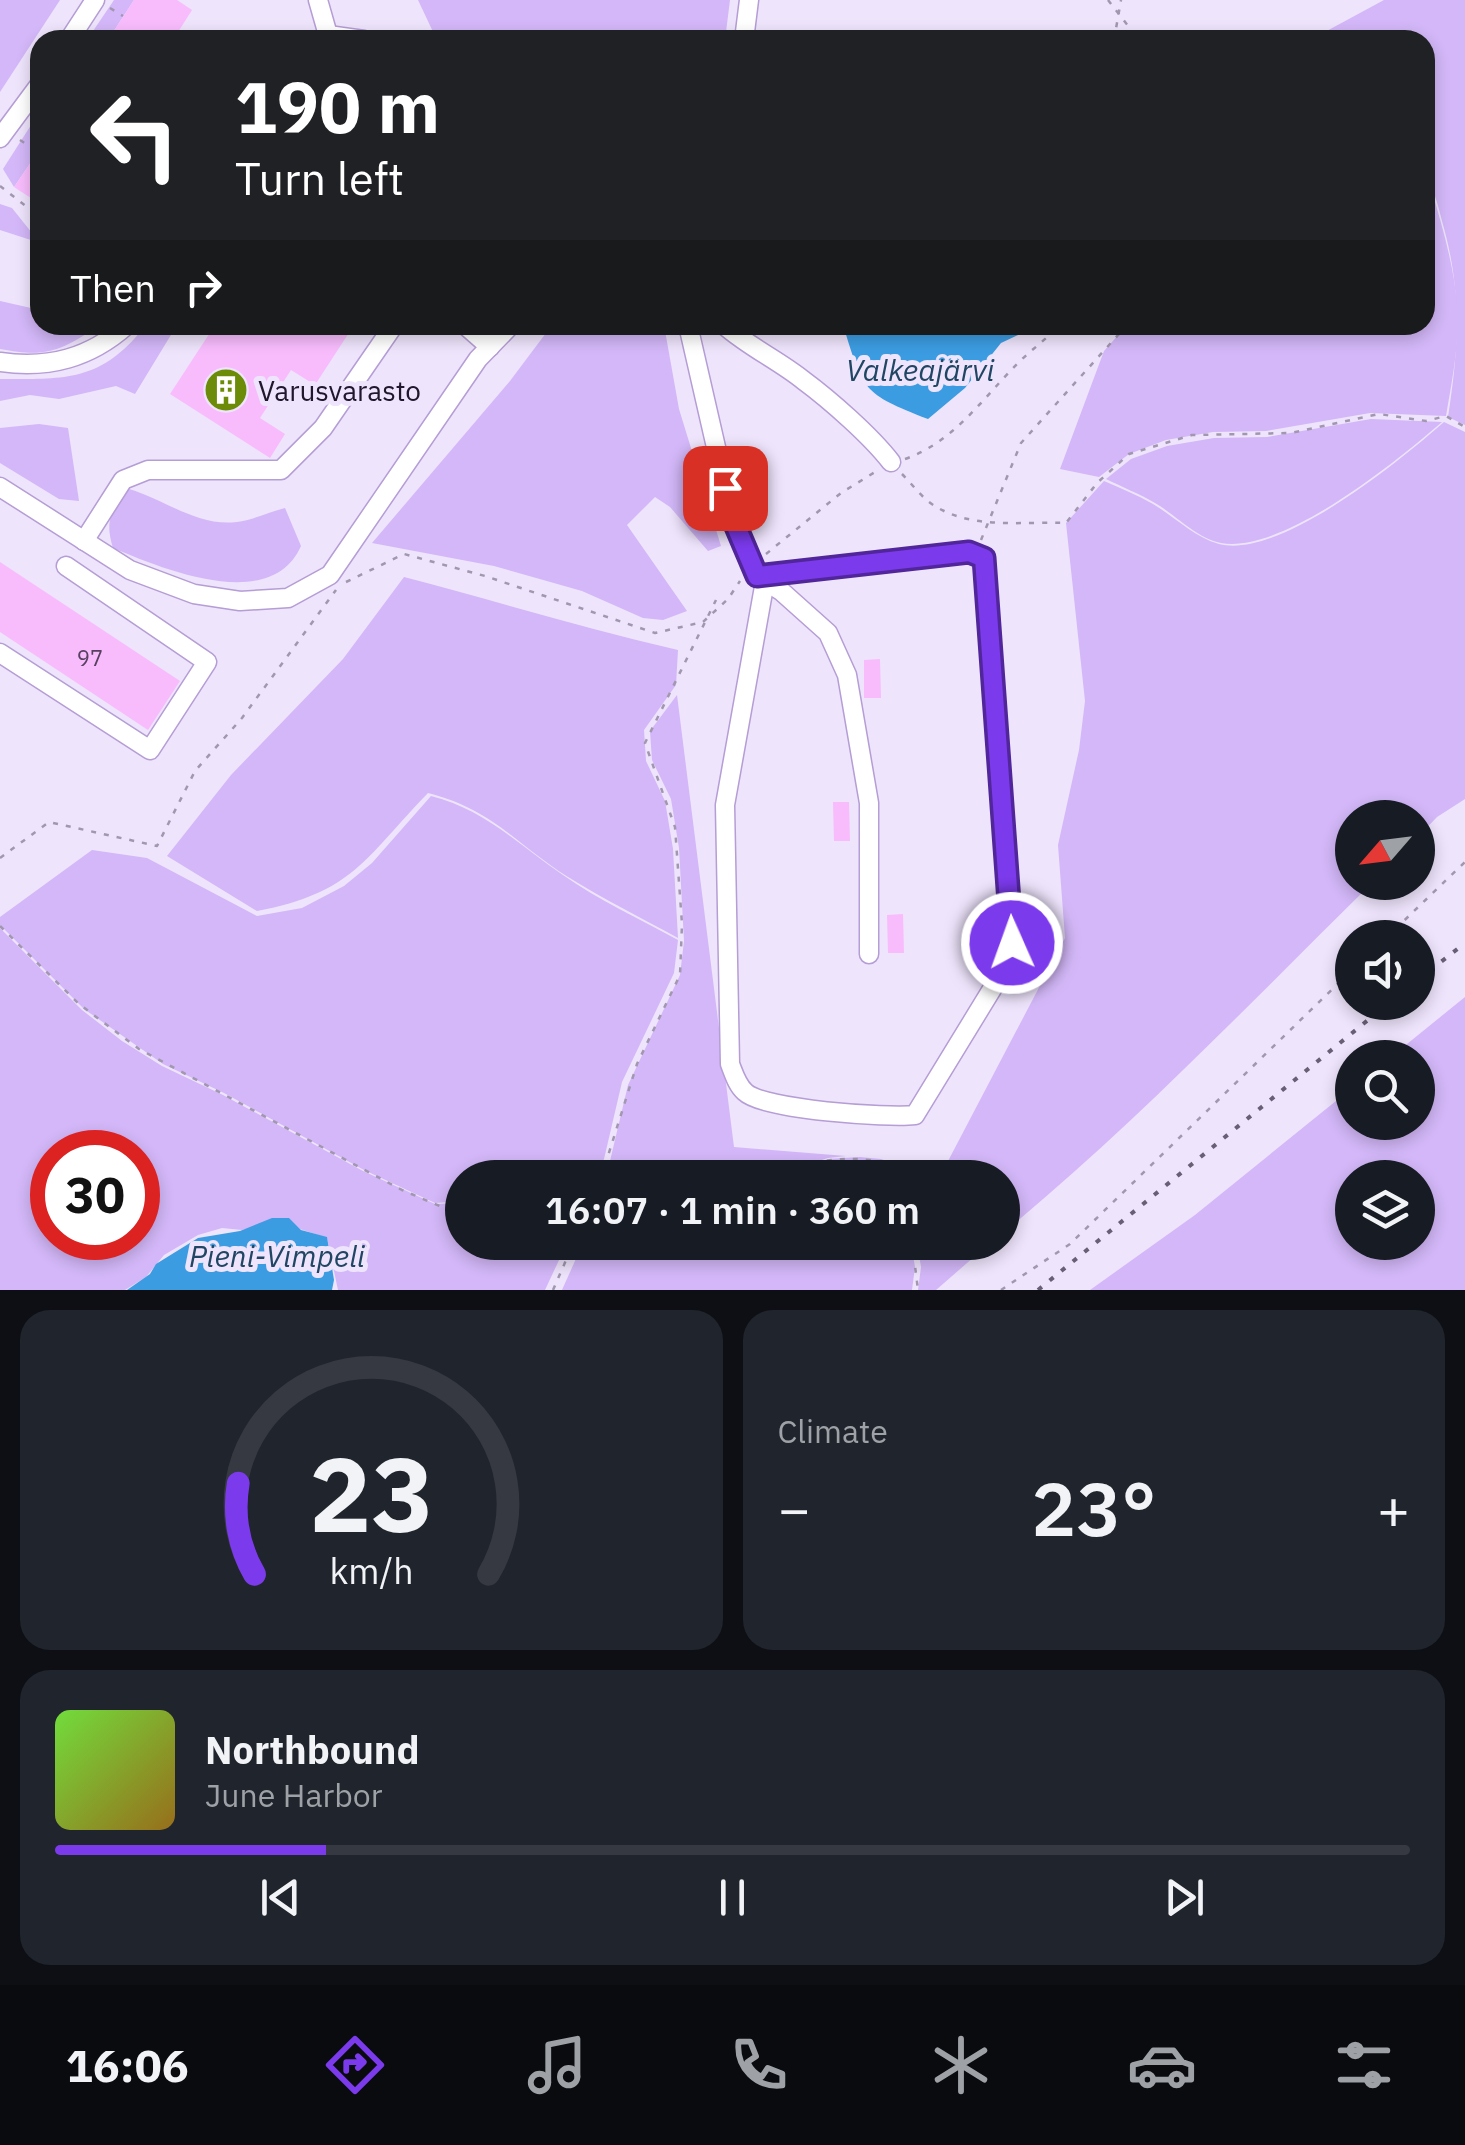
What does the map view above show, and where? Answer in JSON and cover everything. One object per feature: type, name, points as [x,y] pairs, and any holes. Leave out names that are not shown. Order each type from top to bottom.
[{"type":"street","points":[[76,30],[95,0]]},
{"type":"street","points":[[318,0],[324,30]]},
{"type":"street","points":[[745,30],[748,0]]},
{"type":"street","points":[[3,134],[30,98]]},
{"type":"street","points":[[0,362],[34,365],[66,360],[107,343],[116,335]]},
{"type":"street","points":[[84,541],[123,480],[148,470],[281,470],[324,428],[387,335]]},
{"type":"street","points":[[476,335],[490,347]]},
{"type":"street","points":[[0,487],[130,570],[194,594],[240,602],[288,598],[330,574],[501,335]]},
{"type":"street","points":[[690,335],[732,517],[758,573],[828,633],[848,675],[869,803],[869,954]]},
{"type":"street","points":[[735,335],[802,379],[891,462]]},
{"type":"street","points":[[976,552],[984,558],[1010,900],[1010,958],[916,1115],[768,1103],[744,1092],[730,1064],[725,804],[758,573],[976,552]]},
{"type":"street","points":[[0,653],[150,750],[208,662],[66,566]]},
{"type":"path","points":[[1108,0],[1132,30]]},
{"type":"path","points":[[1115,30],[1120,0]]},
{"type":"path","points":[[3,134],[30,148]]},
{"type":"path","points":[[0,186],[30,209]]},
{"type":"path","points":[[0,858],[49,822],[156,846],[196,771],[242,718],[340,584],[404,554],[485,576],[655,633],[703,622],[841,493],[891,462],[919,454],[962,423],[1050,335]]},
{"type":"path","points":[[976,552],[1022,444],[1118,335]]},
{"type":"path","points":[[891,462],[930,502],[960,517],[989,522],[1066,523],[1097,483],[1129,454],[1192,435],[1291,433],[1379,414],[1426,422],[1446,416],[1465,427]]},
{"type":"path","points":[[607,1160],[637,1064],[680,975],[682,924],[675,827],[645,744],[716,600]]},
{"type":"path","points":[[1405,920],[1465,862]]},
{"type":"path","points":[[0,926],[79,1004],[139,1049],[402,1190],[445,1208]]},
{"type":"path","points":[[1001,1290],[1070,1244],[1335,987]]},
{"type":"path","points":[[829,1160],[846,1156],[875,1160]]},
{"type":"path","points":[[553,1290],[566,1260]]},
{"type":"path","points":[[914,1260],[918,1290]]},
{"type":"shaded area","points":[[0,0],[60,0],[40,30],[30,30],[30,46],[0,92]]},
{"type":"shaded area","points":[[114,0],[134,0],[114,30],[94,30]]},
{"type":"shaded area","points":[[418,0],[730,0],[726,30],[432,30]]},
{"type":"shaded area","points":[[1384,0],[1465,0],[1465,425],[1448,417],[1455,367],[1456,295],[1435,196],[1435,30],[1328,30]]},
{"type":"shaded area","points":[[30,127],[30,164],[14,187],[3,169]]},
{"type":"shaded area","points":[[1435,202],[1453,275],[1458,319],[1446,416],[1370,413],[1266,431],[1213,432],[1166,440],[1129,454],[1099,477],[1060,469],[1104,351],[1118,335],[1435,335]]},
{"type":"shaded area","points":[[0,204],[12,208],[30,230],[30,240],[0,230]]},
{"type":"shaded area","points":[[0,301],[30,308],[30,335],[84,335],[42,352],[0,349]]},
{"type":"shaded area","points":[[138,335],[171,335],[135,394],[116,386],[59,399],[30,395],[0,401],[0,379],[45,379],[81,373],[98,367]]},
{"type":"shaded area","points":[[544,335],[666,335],[679,409],[721,546],[708,551],[670,507],[655,497],[627,525],[687,611],[663,620],[643,618],[582,591],[494,566],[372,543]]},
{"type":"shaded area","points":[[1371,419],[1442,422],[1338,501],[1306,520],[1246,543],[1212,540],[1155,503],[1106,479],[1131,459],[1167,446],[1214,438],[1267,437]]},
{"type":"shaded area","points":[[1444,422],[1465,432],[1465,799],[1435,819],[1435,800],[1335,800],[1335,900],[1355,900],[1145,1106],[1020,1219],[1020,1160],[949,1160],[1065,938],[1058,845],[1079,750],[1085,701],[1066,523],[1104,481],[1153,504],[1210,541],[1244,545],[1305,522],[1399,459]]},
{"type":"shaded area","points":[[39,424],[68,428],[79,501],[59,499],[0,463],[0,428]]},
{"type":"shaded area","points":[[129,489],[195,517],[223,522],[243,521],[285,508],[301,546],[286,566],[266,578],[242,582],[187,575],[159,566],[113,548],[111,516]]},
{"type":"shaded area","points":[[404,577],[678,650],[676,685],[644,730],[646,761],[665,801],[673,849],[678,938],[568,877],[470,808],[428,793],[372,854],[337,883],[315,894],[257,911],[167,856],[231,775],[343,659]]},
{"type":"shaded area","points":[[677,695],[734,1147],[846,1156],[822,1160],[610,1160],[628,1085],[680,975],[684,941],[679,848],[671,799],[652,760],[650,731]]},
{"type":"shaded area","points":[[431,796],[484,819],[576,884],[678,940],[674,973],[622,1082],[604,1160],[445,1160],[445,1202],[435,1203],[163,1064],[84,1009],[0,925],[0,917],[92,850],[147,858],[257,916],[302,908],[344,886],[372,863]]},
{"type":"shaded area","points":[[0,928],[82,1010],[162,1066],[363,1171],[435,1204],[445,1204],[445,1260],[559,1260],[545,1290],[338,1290],[327,1238],[300,1229],[288,1218],[242,1230],[222,1228],[198,1235],[160,1260],[160,1130],[30,1130],[30,1260],[160,1260],[146,1277],[125,1290],[0,1290]]},
{"type":"shaded area","points":[[1465,997],[1465,1290],[1090,1290],[1195,1215],[1335,1102],[1335,1140],[1435,1140],[1435,1040],[1412,1040]]},
{"type":"shaded area","points":[[860,1157],[884,1160],[825,1160]]},
{"type":"shaded area","points":[[575,1260],[914,1260],[915,1267],[912,1290],[562,1290]]},
{"type":"shaded area","points":[[920,1260],[970,1260],[936,1290],[918,1290]]},
{"type":"water","name":"Valkeajärvi","points":[[846,335],[1018,335],[1001,343],[965,388],[928,419],[878,395],[856,364]]},
{"type":"water","name":"Pieni-Vimpeli","points":[[272,1218],[289,1218],[301,1230],[327,1237],[332,1290],[127,1290],[150,1274],[156,1264],[198,1238],[240,1231]]},
{"type":"building","points":[[134,0],[177,0],[192,10],[179,30],[114,30]]},
{"type":"building","points":[[30,164],[30,197],[14,187]]},
{"type":"building","name":"Varusvarasto","points":[[208,335],[348,335],[315,385],[291,370],[260,418],[285,434],[270,458],[170,394]]},
{"type":"building","points":[[0,562],[180,681],[148,730],[0,632]]},
{"type":"building","points":[[880,659],[881,698],[864,698],[864,660]]},
{"type":"building","points":[[833,802],[849,802],[850,841],[834,841]]},
{"type":"building","points":[[903,914],[904,953],[888,953],[887,915]]},
{"type":"railway","points":[[1435,967],[1465,943]]},
{"type":"railway","points":[[1038,1290],[1368,1020]]},
{"type":"place","name":"Varusvarasto","points":[[226,390]]},
{"type":"route","points":[[725,488],[732,517],[757,576],[969,552],[984,558],[1012,943]]}]
